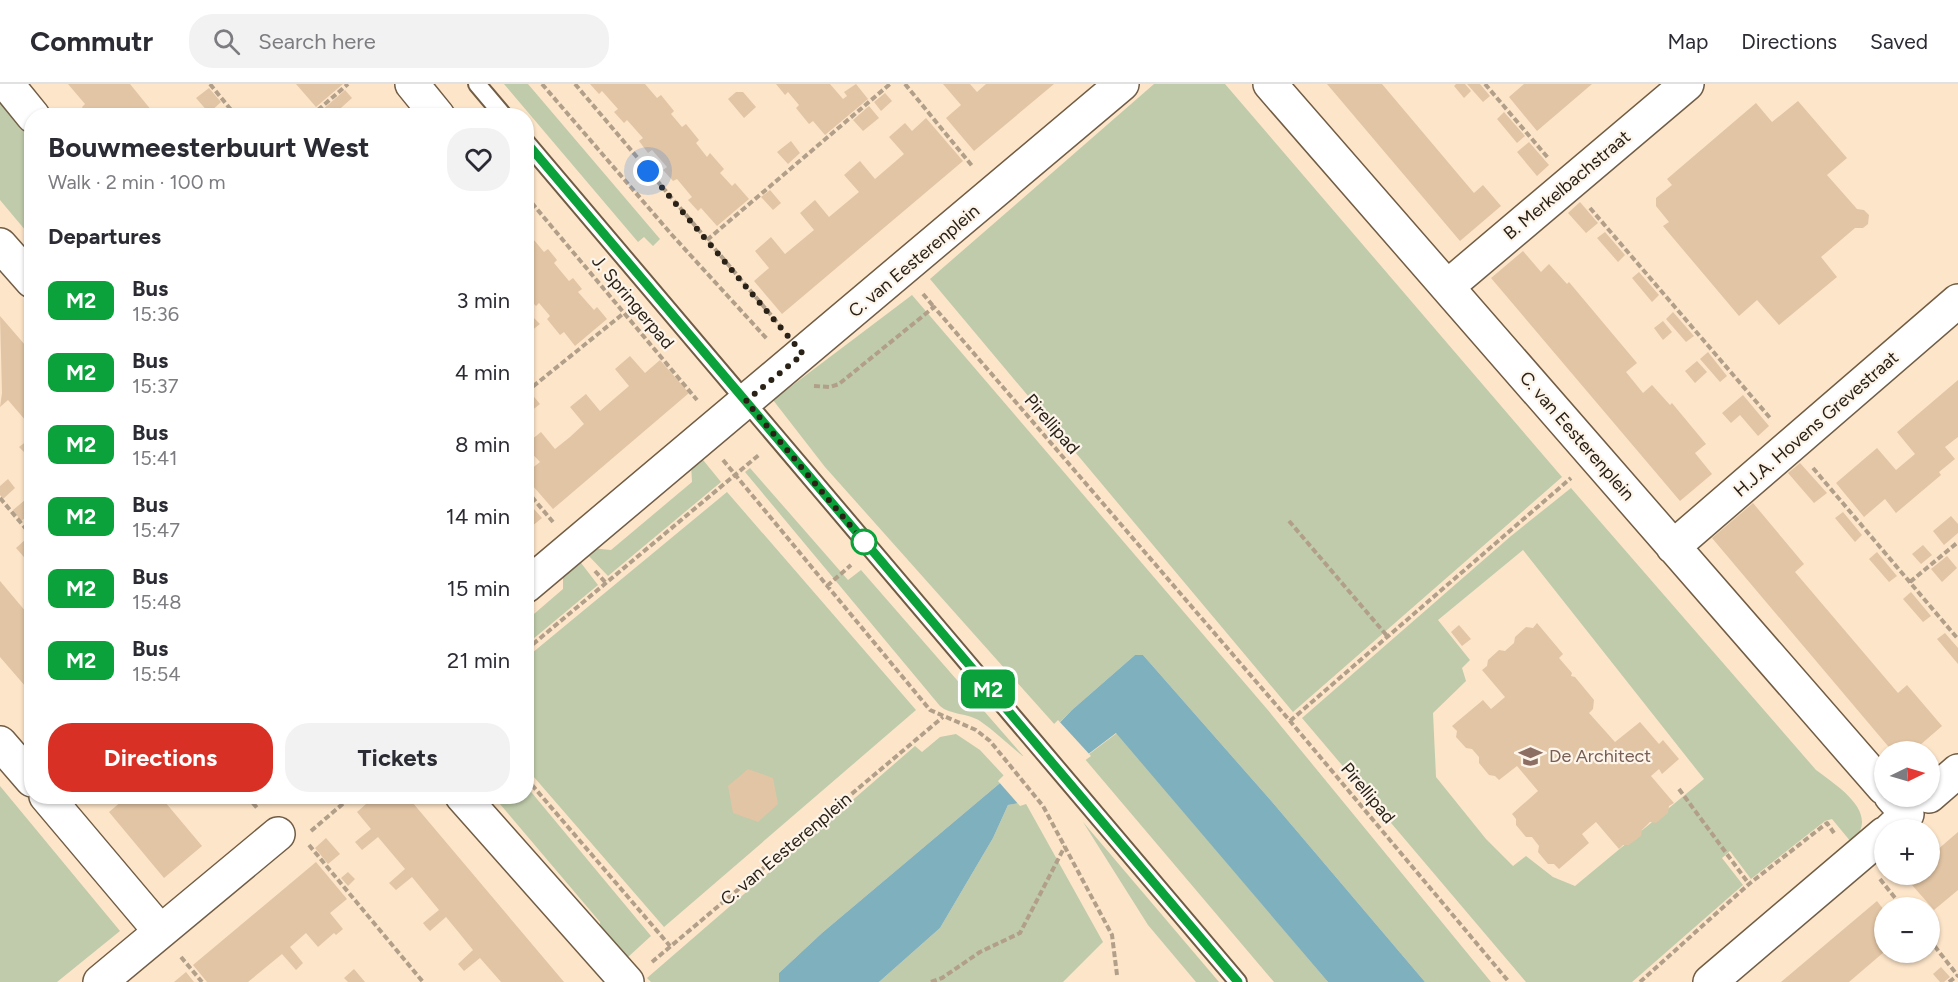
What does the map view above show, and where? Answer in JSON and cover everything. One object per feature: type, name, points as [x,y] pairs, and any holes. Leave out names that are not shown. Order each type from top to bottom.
[{"type":"street","points":[[7,84],[26,108]]},
{"type":"street","points":[[412,84],[432,108]]},
{"type":"street","name":"C. van Eesterenplein","points":[[534,579],[1122,84]]},
{"type":"street","name":"C. van Eesterenplein","points":[[1270,84],[1874,777]]},
{"type":"street","name":"B. Merkelbachstraat","points":[[1447,286],[1687,84]]},
{"type":"street","points":[[0,245],[24,272]]},
{"type":"street","name":"H.J.A. Hovens Grevestraat","points":[[1673,547],[1958,301]]},
{"type":"street","points":[[0,743],[24,771]]},
{"type":"street","points":[[1710,982],[1855,860],[1905,811],[1958,771]]},
{"type":"street","points":[[53,804],[160,931]]},
{"type":"street","points":[[470,804],[636,975]]},
{"type":"street","points":[[100,982],[160,931],[290,836]]},
{"type":"lane","points":[[477,84],[497,108]]},
{"type":"lane","points":[[534,151],[1238,982]]},
{"type":"path","points":[[210,84],[230,108]]},
{"type":"path","points":[[320,108],[348,84]]},
{"type":"path","name":"Pirellipad","points":[[542,84],[672,236],[796,359],[811,385],[821,388],[839,384],[934,307],[1290,721],[1509,982]]},
{"type":"path","points":[[575,84],[707,240],[796,359]]},
{"type":"path","points":[[707,240],[890,84]]},
{"type":"path","points":[[905,84],[994,193]]},
{"type":"path","points":[[1485,84],[1958,639]]},
{"type":"path","name":"J. Springerpad","points":[[534,206],[624,313],[711,431]]},
{"type":"path","points":[[534,386],[624,313]]},
{"type":"path","points":[[711,431],[734,474],[930,710],[976,729],[990,741],[1043,806],[1112,935],[1117,975]]},
{"type":"path","points":[[534,643],[762,452]]},
{"type":"path","points":[[1290,721],[1595,457]]},
{"type":"path","points":[[0,498],[24,526]]},
{"type":"path","points":[[1290,521],[1388,637]]},
{"type":"path","points":[[1910,582],[1958,542]]},
{"type":"path","points":[[827,586],[856,562]]},
{"type":"path","name":"C. van Eesterenplein","points":[[636,975],[943,717]]},
{"type":"path","points":[[534,787],[670,946]]},
{"type":"path","points":[[1678,789],[1749,885]]},
{"type":"path","points":[[340,804],[290,836],[423,982]]},
{"type":"path","points":[[1640,982],[1749,885],[1827,823],[1855,860]]},
{"type":"path","points":[[931,982],[942,978],[980,952],[1020,933],[1065,846]]},
{"type":"path","points":[[1940,953],[1958,975],[1949,982]]},
{"type":"green space","points":[[504,84],[528,84],[660,239],[653,246],[644,237],[638,242],[534,119],[534,108],[524,108]]},
{"type":"green space","points":[[1154,84],[1225,84],[1562,477],[1293,712],[930,279]]},
{"type":"green space","points":[[0,102],[24,131],[24,229],[0,200]]},
{"type":"green space","points":[[912,295],[1267,709],[1491,982],[1425,982],[1143,655],[1135,655],[1056,726],[825,467],[773,400]]},
{"type":"green space","points":[[699,455],[721,482],[608,576],[586,553],[591,548],[611,550],[692,482],[691,464]]},
{"type":"green space","points":[[750,468],[848,580],[861,570],[1025,758],[980,721],[940,706],[745,472]]},
{"type":"green space","points":[[1571,488],[1816,770],[1845,792],[1860,811],[1862,821],[1860,832],[1851,842],[1832,819],[1825,821],[1751,879],[1730,851],[1722,858],[1743,885],[1632,982],[1526,982],[1302,718],[1511,536]],"holes":[[[1523,550],[1704,779],[1575,886],[1553,877],[1526,856],[1513,866],[1486,839],[1436,777],[1433,713],[1466,681],[1462,668],[1470,660],[1438,620]]]},
{"type":"green space","points":[[727,492],[916,710],[664,927],[534,777],[534,651]]},
{"type":"green space","points":[[578,559],[598,585],[534,638],[534,614],[563,589],[563,572]]},
{"type":"green space","points":[[1117,733],[1328,982],[1274,982],[1084,758]]},
{"type":"green space","points":[[956,734],[980,750],[1006,778],[822,933],[779,973],[779,982],[651,982],[647,978],[915,746],[922,752],[940,737]]},
{"type":"green space","points":[[0,786],[120,931],[57,982],[0,982]]},
{"type":"green space","points":[[534,795],[651,936],[628,957],[618,946],[612,952],[601,939],[600,922],[500,804],[534,804]]},
{"type":"green space","points":[[1025,802],[1103,942],[1063,982],[879,982],[940,928],[993,838],[1008,805]]},
{"type":"green space","points":[[1083,822],[1219,982],[1196,982],[1148,925]]},
{"type":"water","points":[[1135,655],[1143,655],[1425,982],[1328,982],[1116,733],[1025,802],[1008,805],[993,838],[940,928],[879,982],[779,982],[779,973],[822,933],[1006,778],[1072,710]]},
{"type":"pier","points":[[1058,720],[1091,756],[1026,804],[1020,806],[998,781]]},
{"type":"building","points":[[68,84],[130,84],[150,108],[83,108],[85,104]]},
{"type":"building","points":[[296,84],[343,84],[316,107]]},
{"type":"building","points":[[590,84],[645,84],[657,98],[661,95],[674,111],[671,114],[682,127],[686,124],[699,140],[696,143],[707,157],[710,153],[724,169],[720,173],[732,186],[735,183],[749,199],[717,226],[701,208],[698,211],[688,200],[692,197],[677,179],[673,181],[663,170],[667,167],[652,150],[648,153],[639,141],[643,138],[627,120],[624,123],[614,112],[618,109],[602,91],[599,94]]},
{"type":"building","points":[[776,84],[830,84],[843,99],[847,96],[844,92],[856,84],[868,99],[825,135],[813,121],[809,124],[796,108],[799,105],[788,92],[785,95]]},
{"type":"building","points":[[943,84],[970,84],[977,92],[986,84],[1054,84],[974,151],[946,118],[961,105]]},
{"type":"building","points":[[1327,84],[1382,84],[1474,193],[1483,185],[1501,206],[1460,241]]},
{"type":"building","points":[[1465,84],[1471,91],[1464,98],[1454,86]]},
{"type":"building","points":[[1467,84],[1480,84],[1490,96],[1483,102]]},
{"type":"building","points":[[1524,84],[1592,84],[1537,131],[1509,97]]},
{"type":"building","points":[[209,88],[221,102],[214,108],[205,108],[196,98]]},
{"type":"building","points":[[345,90],[352,98],[341,108],[324,108]]},
{"type":"building","points":[[736,92],[743,92],[756,107],[744,118],[728,99]]},
{"type":"building","points":[[885,93],[892,101],[881,111],[874,102]]},
{"type":"building","points":[[1798,101],[1847,158],[1827,175],[1857,209],[1864,210],[1869,215],[1868,224],[1863,228],[1855,228],[1821,257],[1837,277],[1779,325],[1757,300],[1739,316],[1663,226],[1669,222],[1656,206],[1656,198],[1672,185],[1667,179],[1756,103],[1772,122]]},
{"type":"building","points":[[869,106],[879,118],[863,131],[853,120]]},
{"type":"building","points":[[1504,112],[1525,136],[1517,143],[1497,119]]},
{"type":"building","points":[[926,118],[963,161],[782,314],[754,281],[769,268],[755,251],[771,237],[785,254],[814,230],[800,213],[815,200],[829,217],[859,192],[844,175],[860,161],[875,179],[904,154],[889,137],[905,123],[912,131]]},
{"type":"building","points":[[791,141],[800,153],[788,164],[777,152]]},
{"type":"building","points":[[1529,142],[1549,165],[1537,176],[1517,152]]},
{"type":"building","points":[[770,190],[781,203],[773,210],[761,197]]},
{"type":"building","points":[[1580,202],[1598,223],[1586,233],[1568,213]]},
{"type":"building","points":[[1605,232],[1625,255],[1618,262],[1597,238]]},
{"type":"building","points":[[534,240],[544,252],[548,249],[557,260],[554,263],[569,281],[573,278],[582,289],[578,292],[594,310],[597,307],[607,319],[575,346],[564,332],[560,335],[547,319],[550,316],[539,303],[536,306],[534,304]]},
{"type":"building","points":[[1523,251],[1541,272],[1549,264],[1567,284],[1569,282],[1637,363],[1626,372],[1643,393],[1652,385],[1670,405],[1672,403],[1706,444],[1695,453],[1712,474],[1680,501],[1491,278]]},
{"type":"building","points":[[1639,272],[1659,295],[1652,302],[1632,278]]},
{"type":"building","points":[[1673,312],[1694,336],[1686,342],[1666,319]]},
{"type":"building","points":[[0,316],[24,344],[24,419],[8,400],[0,407],[2,393]]},
{"type":"building","points":[[534,318],[540,324],[534,329]]},
{"type":"building","points":[[1663,321],[1672,332],[1663,340],[1654,328]]},
{"type":"building","points":[[1708,352],[1727,376],[1720,382],[1700,359]]},
{"type":"building","points":[[630,356],[645,373],[660,360],[689,393],[553,509],[534,487],[534,467],[540,462],[534,456],[534,438],[541,432],[555,449],[570,437],[584,424],[570,407],[586,394],[600,411],[629,386],[615,369]]},
{"type":"building","points":[[1697,361],[1707,372],[1695,383],[1685,371]]},
{"type":"building","points":[[1958,380],[1958,437],[1945,447],[1955,459],[1939,472],[1941,475],[1896,513],[1885,499],[1864,517],[1836,483],[1877,448],[1896,470],[1915,454],[1897,432]]},
{"type":"building","points":[[1743,395],[1769,426],[1758,436],[1740,415],[1731,423],[1722,413]]},
{"type":"building","points":[[534,397],[540,404],[534,409]]},
{"type":"building","points":[[1800,463],[1827,493],[1814,503],[1788,473]]},
{"type":"building","points":[[8,479],[15,488],[3,499],[0,495],[0,486]]},
{"type":"building","points":[[24,501],[24,519],[21,521],[13,510]]},
{"type":"building","points":[[1753,503],[1804,564],[1795,572],[1898,693],[1907,685],[1942,726],[1925,741],[1884,741],[1712,538]]},
{"type":"building","points":[[534,509],[542,518],[534,524]]},
{"type":"building","points":[[1843,512],[1862,535],[1855,542],[1835,518]]},
{"type":"building","points":[[1951,516],[1958,524],[1958,533],[1944,545],[1933,531]]},
{"type":"building","points":[[24,541],[24,557],[16,548]]},
{"type":"building","points":[[1923,545],[1932,555],[1921,564],[1912,554]]},
{"type":"building","points":[[1877,552],[1897,576],[1889,582],[1869,559]]},
{"type":"building","points":[[1947,556],[1957,568],[1942,582],[1931,569]]},
{"type":"building","points":[[0,581],[24,610],[24,685],[0,657]]},
{"type":"building","points":[[1911,592],[1931,616],[1923,622],[1903,599]]},
{"type":"building","points":[[1537,623],[1563,654],[1559,658],[1572,673],[1571,676],[1575,677],[1594,700],[1593,709],[1589,713],[1615,742],[1640,722],[1659,744],[1663,740],[1679,759],[1662,774],[1659,769],[1651,776],[1674,803],[1669,806],[1668,813],[1656,823],[1650,822],[1642,830],[1641,836],[1619,849],[1596,822],[1582,834],[1589,843],[1559,869],[1554,864],[1548,864],[1538,852],[1539,846],[1532,837],[1526,837],[1516,825],[1516,819],[1512,814],[1538,791],[1517,766],[1499,780],[1489,775],[1479,763],[1479,757],[1456,737],[1457,731],[1452,726],[1483,700],[1491,709],[1505,697],[1482,670],[1487,666],[1488,660],[1499,650],[1505,651],[1526,627],[1533,628]]},
{"type":"building","points":[[1459,625],[1471,639],[1462,646],[1451,632]]},
{"type":"building","points":[[1945,633],[1958,648],[1958,664],[1937,639]]},
{"type":"building","points":[[748,769],[773,778],[778,804],[758,822],[733,813],[728,786]]},
{"type":"building","points":[[118,804],[167,804],[202,846],[164,878],[109,812]]},
{"type":"building","points":[[366,804],[414,804],[564,982],[501,982],[480,958],[464,971],[458,964],[473,950],[446,917],[430,931],[423,923],[439,910],[412,877],[396,890],[389,883],[405,869],[378,837],[362,850],[355,842],[371,829],[357,812]]},
{"type":"building","points":[[1958,832],[1958,890],[1940,905],[1940,897],[1923,897],[1912,885],[1940,885],[1940,848]]},
{"type":"building","points":[[326,838],[340,854],[328,864],[315,848]]},
{"type":"building","points":[[316,862],[347,899],[330,913],[343,929],[336,935],[334,933],[318,947],[306,933],[290,947],[303,963],[296,970],[282,954],[248,982],[207,982],[193,965]]},
{"type":"building","points":[[348,872],[355,879],[348,886],[341,878]]},
{"type":"building","points":[[1874,904],[1874,961],[1849,982],[1781,982]]},
{"type":"building","points":[[1941,967],[1950,977],[1944,982],[1940,982],[1933,974]]},
{"type":"building","points":[[354,969],[365,982],[348,982],[344,978]]},
{"type":"building","points":[[186,972],[194,982],[174,982]]},
{"type":"bus line","name":"M2","points":[[534,151],[1238,982]]},
{"type":"place","name":"De Architect","points":[[1531,756]]},
{"type":"route","points":[[648,171],[803,354],[746,401],[864,542]]}]
